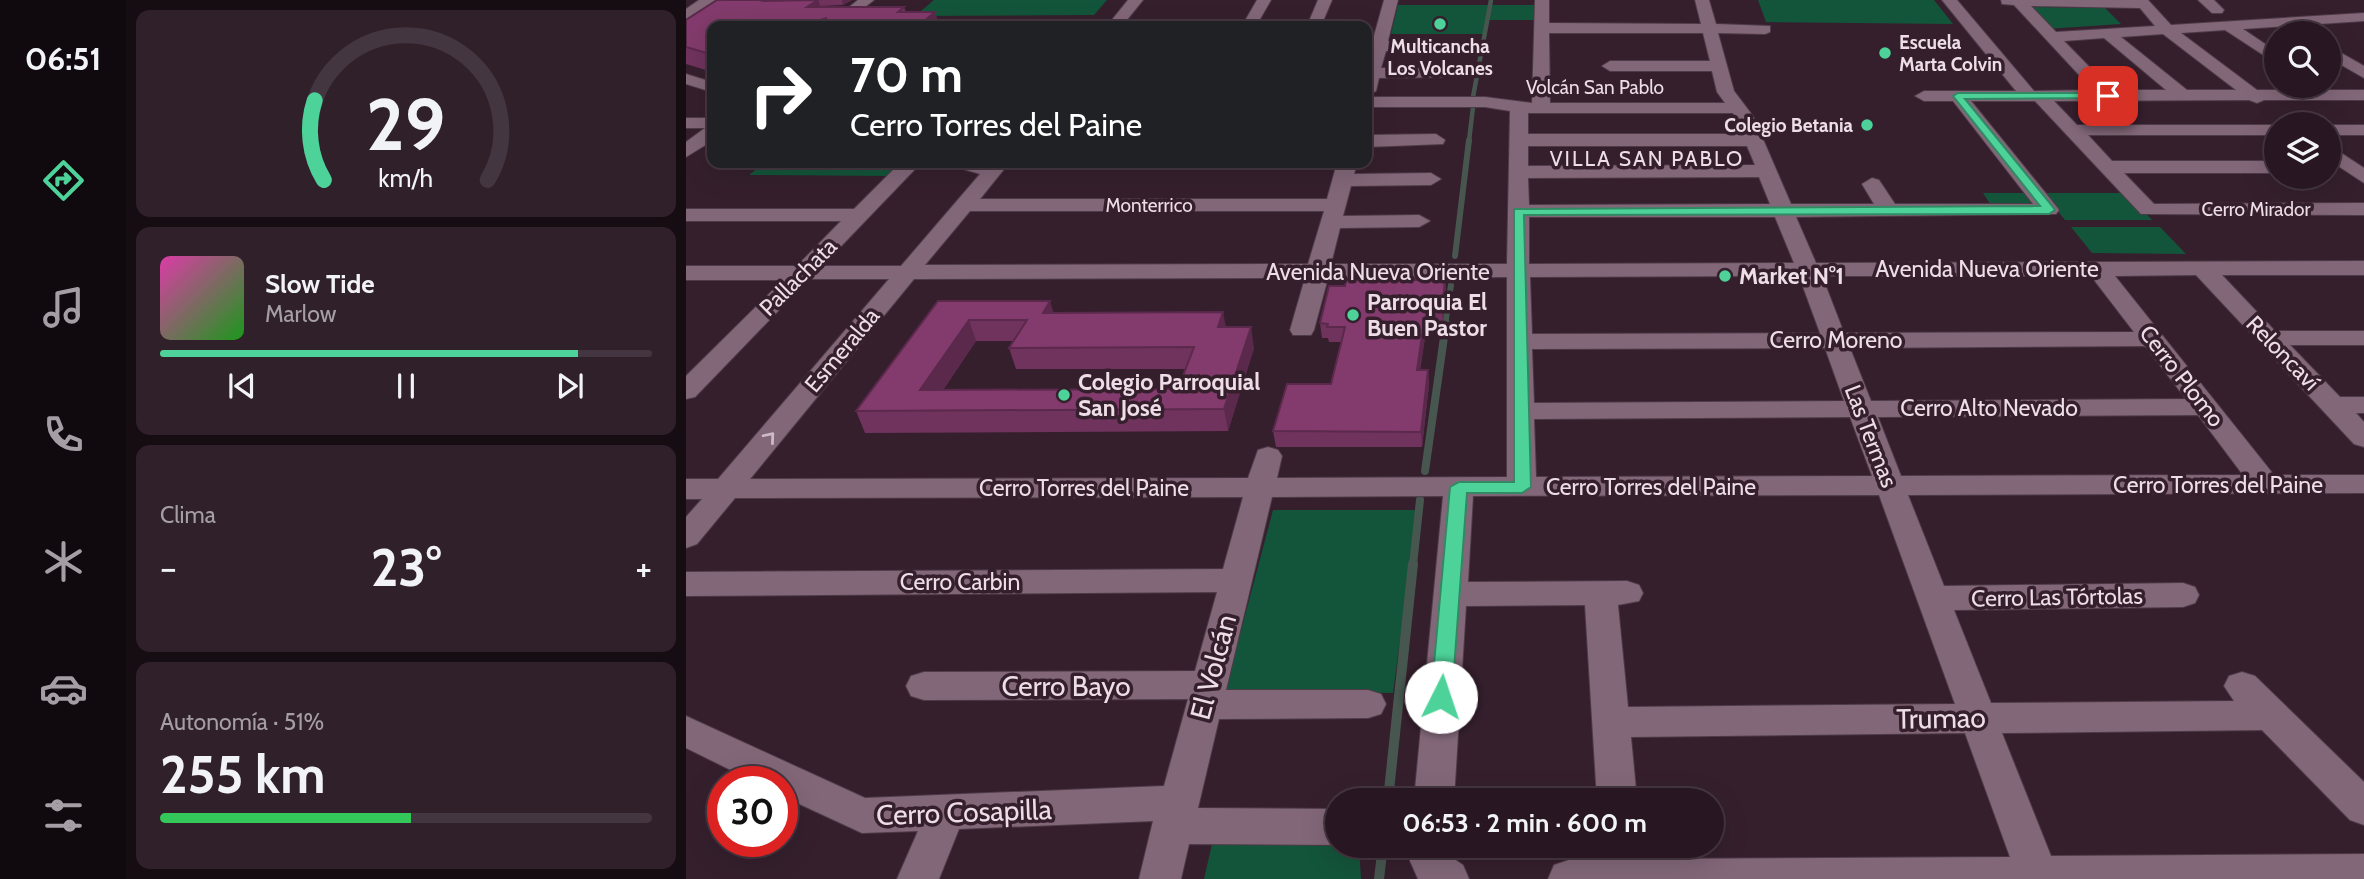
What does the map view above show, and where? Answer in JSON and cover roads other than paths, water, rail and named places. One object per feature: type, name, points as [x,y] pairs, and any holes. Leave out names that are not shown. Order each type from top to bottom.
[{"type":"street","points":[[686,15],[709,0]]},
{"type":"street","points":[[838,21],[867,0]]},
{"type":"street","points":[[1118,21],[1136,0]]},
{"type":"street","points":[[1252,21],[1264,0]]},
{"type":"street","points":[[1316,21],[1325,0]]},
{"type":"street","points":[[1391,0],[1374,50],[1458,46]]},
{"type":"street","points":[[1541,108],[1542,0]]},
{"type":"street","name":"Las Termas","points":[[1702,0],[1726,92],[1740,108],[1808,270],[1978,718],[2015,877]]},
{"type":"street","points":[[1949,0],[2034,96],[2072,130],[2107,167],[2264,167]]},
{"type":"street","points":[[2013,1],[2052,37],[2108,96]]},
{"type":"street","points":[[2013,1],[2142,2],[2167,30],[2276,112]]},
{"type":"street","points":[[823,13],[850,12]]},
{"type":"street","points":[[2298,21],[2364,17]]},
{"type":"street","points":[[2344,18],[2364,29]]},
{"type":"street","points":[[2052,37],[2264,23]]},
{"type":"street","points":[[2228,26],[2264,50]]},
{"type":"street","points":[[1372,27],[1384,27]]},
{"type":"street","points":[[1542,28],[1765,29]]},
{"type":"street","points":[[2108,34],[2183,96]]},
{"type":"street","points":[[2341,59],[2364,73]]},
{"type":"street","points":[[1610,66],[1719,66]]},
{"type":"street","points":[[1372,73],[1446,73]]},
{"type":"street","points":[[686,79],[707,85]]},
{"type":"street","points":[[2341,93],[2364,95]]},
{"type":"street","points":[[1924,96],[2264,95]]},
{"type":"street","points":[[1518,211],[2049,210],[1958,96]]},
{"type":"street","name":"Volcán San Pablo","points":[[1372,102],[1485,102],[1519,108],[1740,108]]},
{"type":"street","points":[[1519,108],[1518,271],[1522,487]]},
{"type":"street","points":[[686,123],[707,123]]},
{"type":"street","points":[[2072,130],[2264,130]]},
{"type":"street","points":[[2341,130],[2364,130]]},
{"type":"street","points":[[686,151],[707,136]]},
{"type":"street","points":[[1372,141],[1436,140]]},
{"type":"street","points":[[1519,140],[1754,140]]},
{"type":"street","points":[[2341,159],[2359,170]]},
{"type":"street","name":"Cerro Mirador","points":[[2107,167],[2148,210],[2364,209]]},
{"type":"street","name":"Pallachata","points":[[686,391],[906,168]]},
{"type":"street","name":"Esmeralda","points":[[686,537],[994,168]]},
{"type":"street","points":[[2341,168],[2359,170]]},
{"type":"street","points":[[1302,330],[1345,171],[1431,179]]},
{"type":"street","points":[[1518,172],[1767,172]]},
{"type":"street","points":[[1872,184],[1888,211]]},
{"type":"street","name":"Monterrico","points":[[963,205],[1333,214],[1419,221]]},
{"type":"street","points":[[686,215],[859,215]]},
{"type":"street","name":"Reloncaví","points":[[2202,268],[2364,438]]},
{"type":"street","name":"Avenida Nueva Oriente","points":[[698,273],[2364,268]]},
{"type":"street","name":"Cerro Plomo","points":[[2098,269],[2266,484]]},
{"type":"street","points":[[686,295],[698,273]]},
{"type":"street","points":[[2269,338],[2364,338]]},
{"type":"street","name":"Cerro Moreno","points":[[1519,342],[2152,339]]},
{"type":"street","points":[[2332,405],[2364,405]]},
{"type":"street","name":"Cerro Alto Nevado","points":[[1520,411],[2206,407]]},
{"type":"street","name":"Cerro Torres del Paine","points":[[686,489],[1265,472],[1459,487],[1890,488],[2364,484]]},
{"type":"street","name":"El Volcán","points":[[1160,879],[1174,814],[1265,472]]},
{"type":"street","points":[[1435,788],[1459,487]]},
{"type":"street","name":"Cerro Carbin","points":[[686,584],[1235,580]]},
{"type":"street","points":[[1449,594],[1614,594],[1611,722],[1616,788]]},
{"type":"street","name":"Cerro Las Tórtolas","points":[[1932,598],[2183,595]]},
{"type":"street","name":"Cerro Bayo","points":[[924,686],[1206,695],[1368,704]]},
{"type":"street","points":[[2242,686],[2364,807]]},
{"type":"street","name":"Trumao","points":[[1611,722],[2271,715]]},
{"type":"street","name":"Cerro Cosapilla","points":[[686,731],[862,816],[946,813],[1174,814],[1325,826]]},
{"type":"street","points":[[918,879],[946,813]]},
{"type":"street","points":[[1622,858],[1623,879]]},
{"type":"street","points":[[1569,879],[2364,873]]},
{"type":"waterway","points":[[1473,97],[1491,0]]},
{"type":"waterway","points":[[1469,141],[1473,107]]},
{"type":"waterway","points":[[1455,256],[1469,140]]},
{"type":"waterway","points":[[1445,325],[1451,285]]},
{"type":"waterway","points":[[1425,471],[1446,323]]},
{"type":"waterway","points":[[1413,565],[1420,500]]},
{"type":"waterway","points":[[1389,788],[1413,564]]},
{"type":"waterway","points":[[1379,879],[1381,858]]},
{"type":"place","name":"Multicancha Los Volcanes","points":[[1440,24]]},
{"type":"place","name":"Escuela Marta Colvin","points":[[1885,53]]},
{"type":"place","name":"Colegio Betania","points":[[1867,125]]},
{"type":"place","name":"Market N°1","points":[[1725,276]]},
{"type":"place","name":"Parroquia El Buen Pastor","points":[[1353,315]]},
{"type":"place","name":"Colegio Parroquial San José","points":[[1064,395]]},
{"type":"district","name":"VILLA SAN PABLO","points":[[1647,158]]}]
